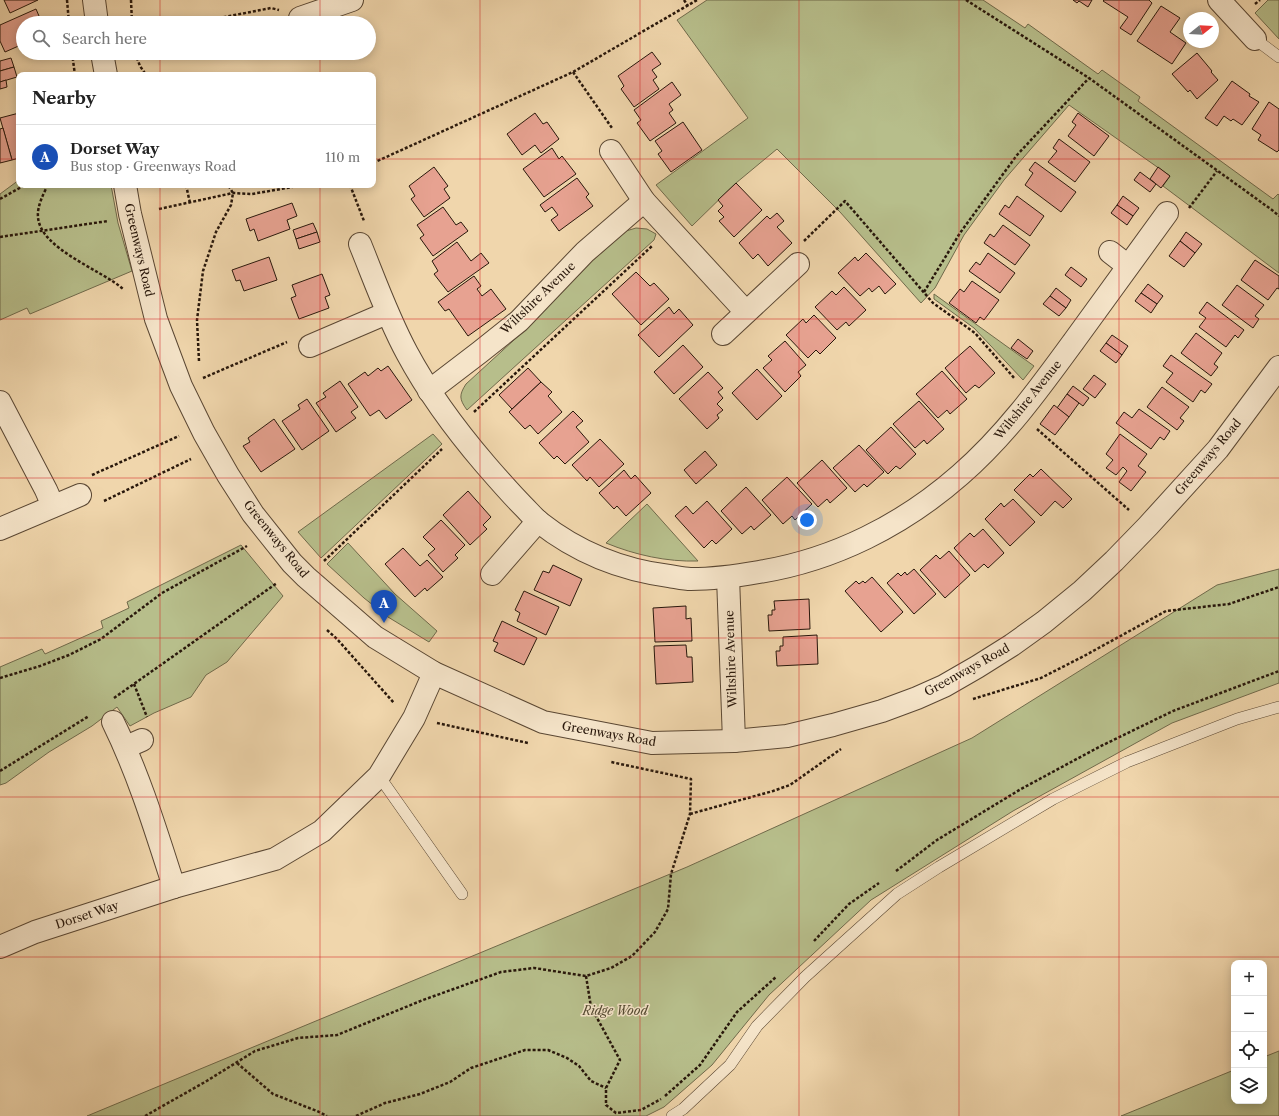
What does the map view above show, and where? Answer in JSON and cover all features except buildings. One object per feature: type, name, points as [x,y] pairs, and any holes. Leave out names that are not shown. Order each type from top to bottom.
[{"type":"street","points":[[94,0],[96,16]]},
{"type":"street","points":[[310,16],[352,0]]},
{"type":"street","points":[[1219,0],[1255,39]]},
{"type":"street","points":[[103,60],[105,72]]},
{"type":"street","points":[[611,151],[644,200],[746,312]]},
{"type":"street","name":"Greenways Road","points":[[126,188],[130,214],[156,319],[191,382],[204,433],[253,514],[306,577],[375,637],[434,673],[543,722],[652,744],[734,741],[788,736],[882,711],[944,686],[1006,648],[1044,622],[1114,562],[1218,449],[1279,367]]},
{"type":"street","name":"Wiltshire Avenue","points":[[428,391],[519,321],[585,252],[644,200]]},
{"type":"street","name":"Wiltshire Avenue","points":[[360,244],[387,313],[406,352],[428,391],[457,431],[504,486],[538,522],[570,544],[606,561],[639,571],[689,579],[728,577],[779,569],[820,557],[853,545],[889,527],[926,503],[986,451],[1026,406],[1167,213]]},
{"type":"street","points":[[1110,252],[1128,266]]},
{"type":"street","points":[[723,334],[798,264]]},
{"type":"street","points":[[310,346],[387,313]]},
{"type":"street","points":[[0,402],[53,506]]},
{"type":"street","points":[[0,529],[80,494]]},
{"type":"street","points":[[492,574],[538,522]]},
{"type":"street","name":"Wiltshire Avenue","points":[[728,577],[734,741]]},
{"type":"street","name":"Dorset Way","points":[[0,947],[35,932],[174,887],[275,859],[322,831],[379,776],[414,718],[434,673]]},
{"type":"street","points":[[111,712],[134,743],[146,803],[174,887]]},
{"type":"lane","points":[[1255,39],[1279,57]]},
{"type":"lane","points":[[672,1116],[683,1110],[730,1064],[757,1026],[806,977],[897,894],[939,866],[1053,799],[1127,762],[1237,719],[1279,707]]},
{"type":"lane","points":[[379,776],[462,894]]},
{"type":"path","points":[[68,0],[69,16]]},
{"type":"path","points":[[131,0],[132,16]]},
{"type":"path","points":[[684,0],[688,6]]},
{"type":"path","points":[[376,162],[573,72],[697,0]]},
{"type":"path","points":[[966,0],[1089,78],[1279,216]]},
{"type":"path","points":[[230,16],[271,8],[290,16]]},
{"type":"path","points":[[73,60],[75,72]]},
{"type":"path","points":[[138,60],[144,72]]},
{"type":"path","points":[[573,72],[614,131],[611,151]]},
{"type":"path","points":[[924,292],[960,233],[1017,154],[1089,78]]},
{"type":"path","points":[[1167,213],[1188,209],[1216,171]]},
{"type":"path","points":[[0,199],[20,188]]},
{"type":"path","points":[[187,188],[190,203]]},
{"type":"path","points":[[230,188],[233,193],[231,205],[216,232],[203,271],[191,382],[292,340],[310,346]]},
{"type":"path","points":[[159,209],[233,193],[252,194],[287,188]]},
{"type":"path","points":[[351,188],[366,226],[360,244]]},
{"type":"path","points":[[798,264],[801,243],[845,201],[933,303],[975,333],[1026,406],[1148,526]]},
{"type":"path","points":[[0,237],[108,221]]},
{"type":"path","points":[[306,577],[444,447],[468,418],[670,229]]},
{"type":"path","points":[[178,436],[92,475],[80,494],[104,501],[190,459]]},
{"type":"path","points":[[0,678],[40,666],[69,655],[101,639],[162,593],[247,546]]},
{"type":"path","points":[[111,712],[134,684],[278,583]]},
{"type":"path","points":[[1166,611],[1229,604],[1279,587]]},
{"type":"path","points":[[134,684],[150,722],[134,743]]},
{"type":"path","points":[[0,771],[90,716]]},
{"type":"path","points":[[145,1116],[255,1052],[298,1038],[337,1035],[423,1000],[502,972],[534,968],[586,976],[611,968],[632,956],[654,932],[668,909],[671,874],[690,814],[691,779]]},
{"type":"path","points":[[586,976],[591,1007],[620,1060],[606,1088],[606,1105],[616,1113]]},
{"type":"path","points":[[356,1116],[385,1103],[420,1094],[450,1082],[471,1068],[525,1050],[548,1050],[568,1058],[579,1066],[591,1081],[606,1088]]},
{"type":"path","points":[[237,1063],[273,1094],[327,1116]]},
{"type":"green space","points":[[707,0],[983,0],[1025,28],[1028,24],[1098,74],[1102,70],[1140,97],[1138,101],[1273,199],[1278,194],[1279,273],[1163,186],[1170,176],[1069,105],[1004,180],[964,235],[935,288],[921,303],[840,212],[777,149],[736,183],[692,226],[656,185],[748,118],[677,20]]},
{"type":"green space","points":[[1268,0],[1279,0],[1279,39],[1255,13]]},
{"type":"green space","points":[[16,182],[16,188],[112,188],[118,223],[132,271],[30,314],[27,308],[0,320],[0,194]]},
{"type":"green space","points":[[636,228],[647,229],[656,234],[654,240],[467,410],[461,400],[461,394],[466,384],[526,329],[592,261],[626,231]]},
{"type":"green space","points":[[934,294],[1034,366],[1023,380],[974,328],[934,299]]},
{"type":"green space","points":[[433,434],[442,444],[321,558],[298,532]]},
{"type":"green space","points":[[647,504],[698,561],[651,557],[606,543]]},
{"type":"green space","points":[[348,543],[395,594],[437,631],[429,642],[388,617],[364,598],[327,564]]},
{"type":"green space","points":[[241,545],[283,596],[227,662],[206,675],[191,697],[154,713],[130,726],[117,707],[92,726],[49,752],[6,783],[0,785],[0,667],[42,649],[45,654],[103,628],[101,621],[129,608],[127,602]]},
{"type":"green space","name":"Ridge Wood","points":[[1279,569],[1279,683],[1172,723],[1013,811],[871,900],[769,995],[712,1065],[664,1107],[646,1116],[87,1116],[687,867],[972,738],[1217,585]]},
{"type":"green space","points":[[1279,1051],[1279,1116],[1121,1116],[1231,1071],[1231,1104],[1267,1104],[1267,1056]]},
{"type":"place","name":"Dorset Way","points":[[384,623]]}]
